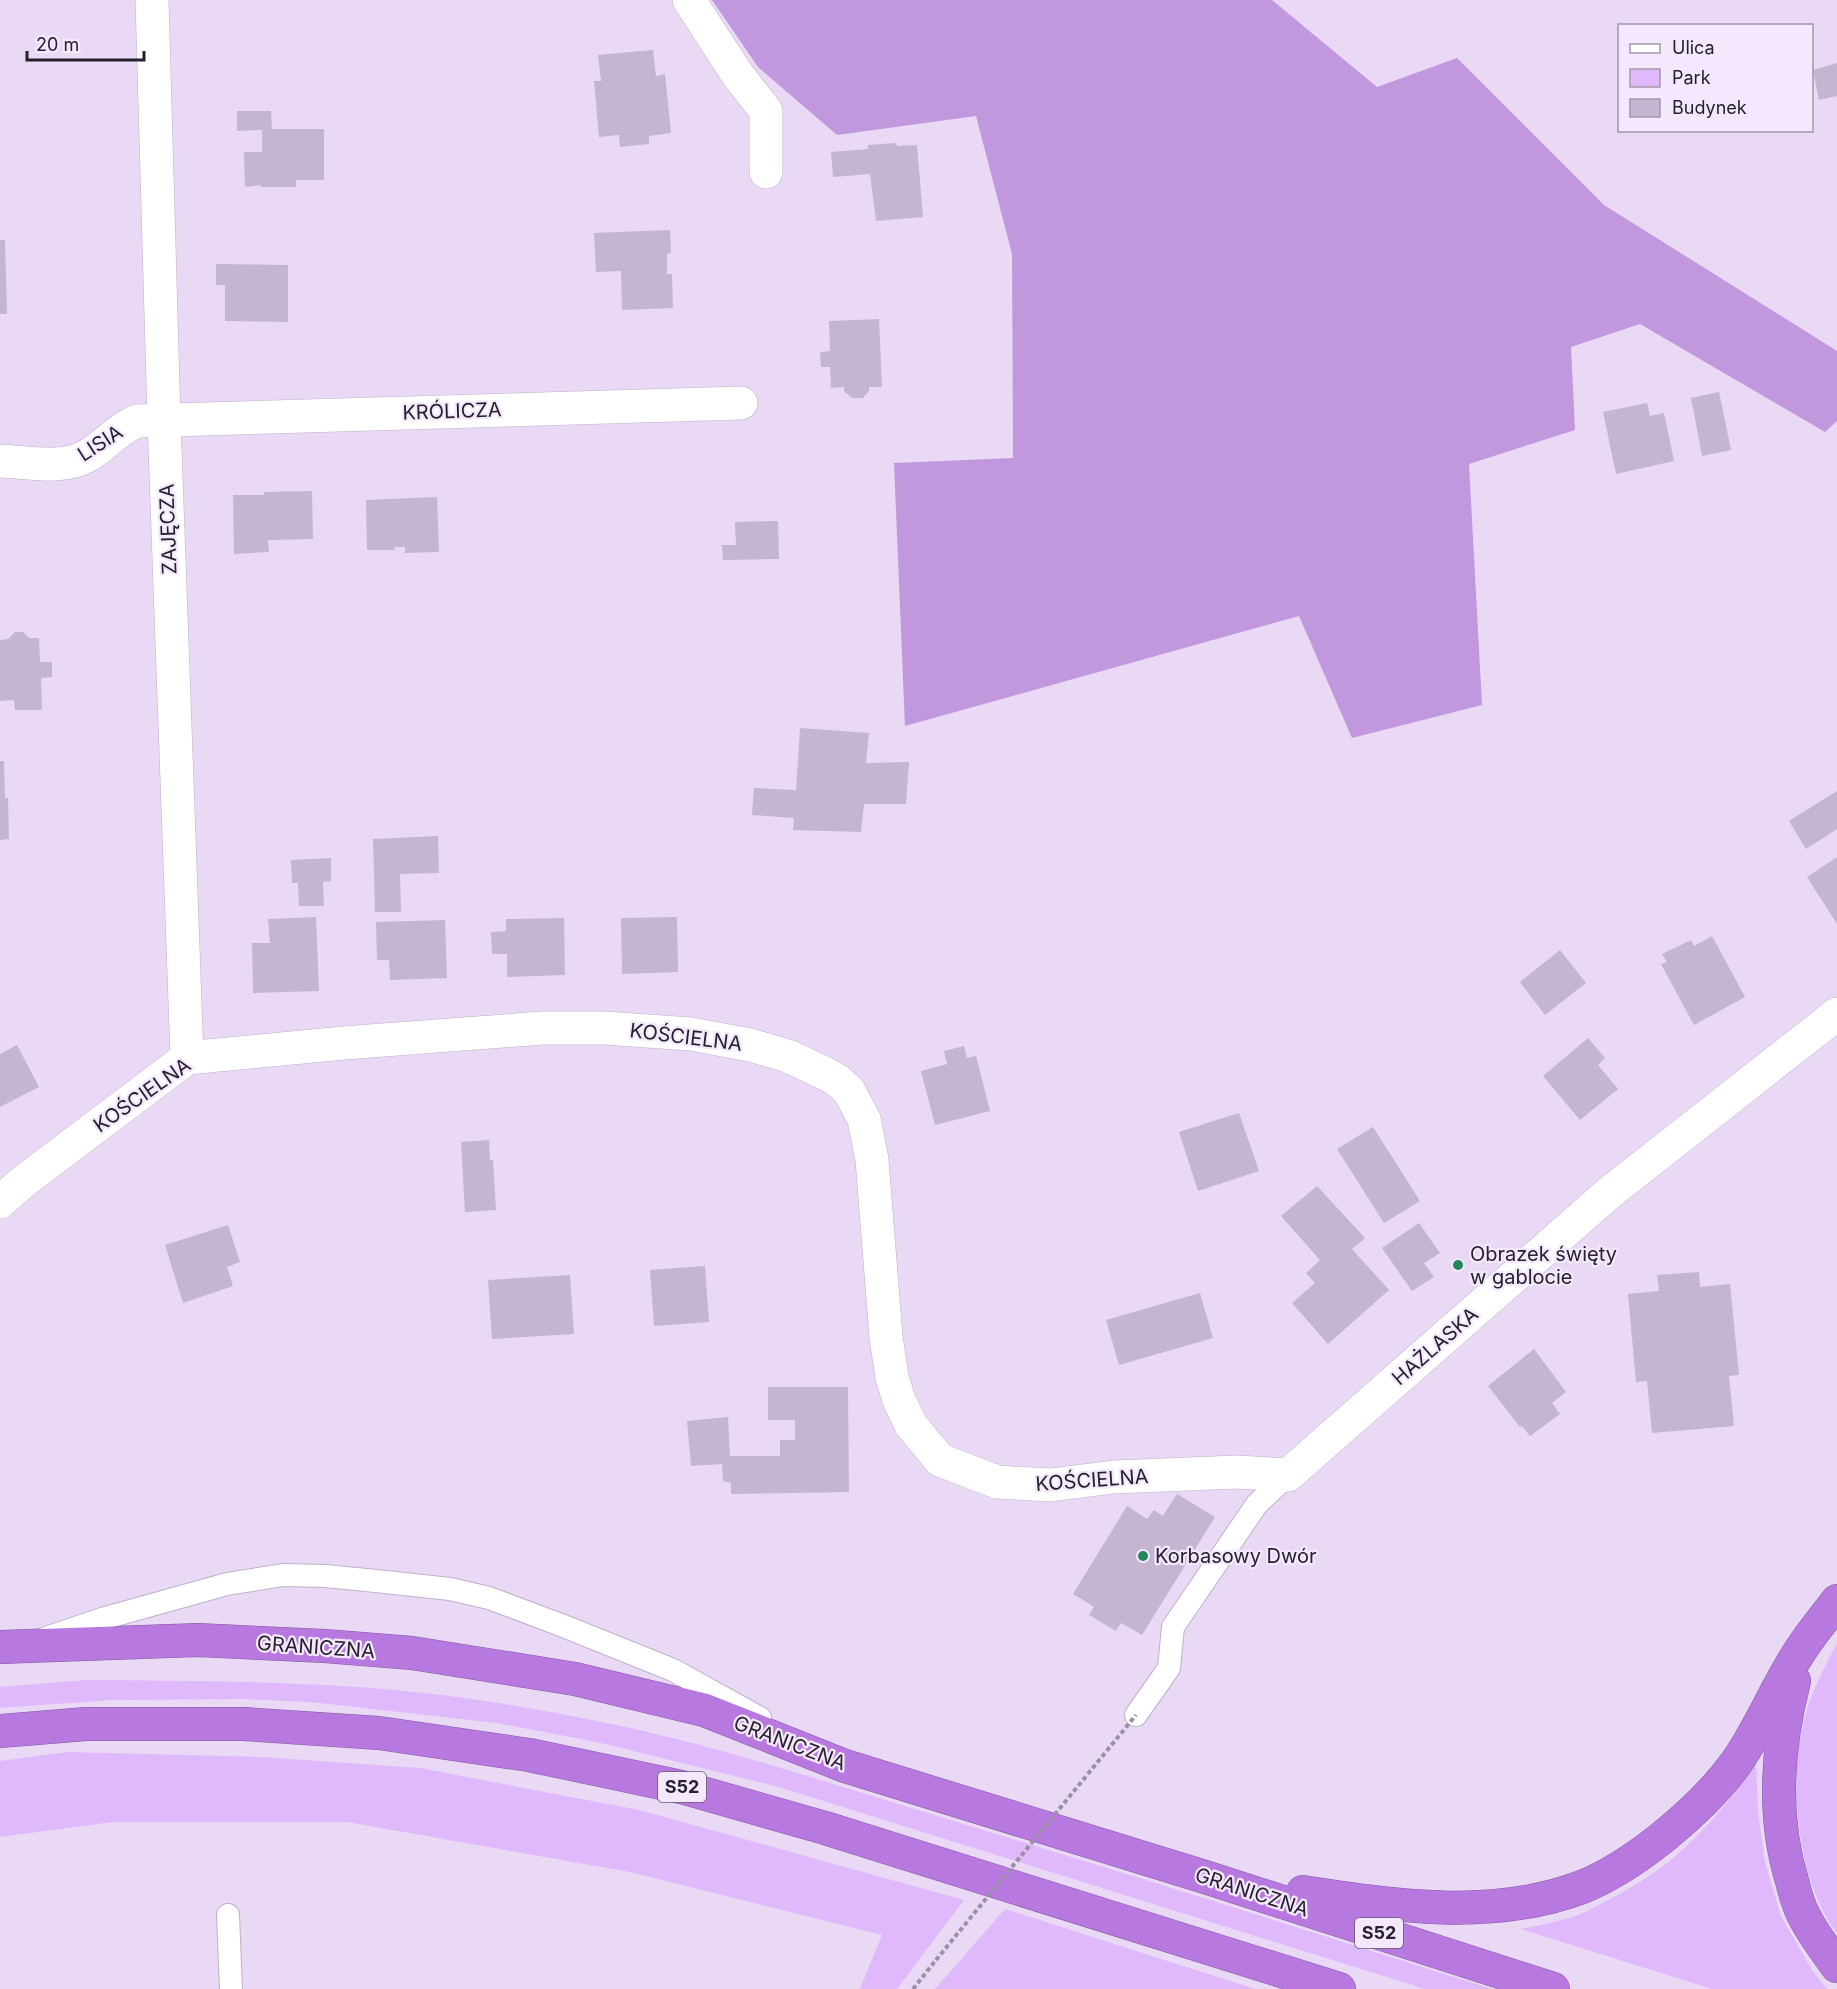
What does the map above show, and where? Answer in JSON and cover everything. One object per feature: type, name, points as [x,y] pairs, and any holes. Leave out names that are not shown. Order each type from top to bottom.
[{"type":"highway","points":[[1205,1877],[1388,1905],[1449,1908],[1500,1905],[1551,1896],[1583,1887],[1635,1859],[1687,1818],[1716,1789],[1737,1761],[1803,1645],[1837,1601]]},
{"type":"highway","name":"GRANICZNA","points":[[13,1646],[198,1640],[325,1646],[412,1653],[575,1679],[704,1710],[845,1766],[1205,1877],[1553,1989]]},
{"type":"highway","points":[[1803,1645],[1787,1708],[1781,1745],[1779,1806],[1783,1847],[1803,1914],[1837,1966]]},
{"type":"highway","name":"S52","points":[[0,1731],[86,1724],[244,1724],[379,1733],[529,1755],[681,1787],[825,1828],[1339,1989]]},
{"type":"street","name":"ZAJĘCZA","points":[[152,0],[164,420],[188,1058]]},
{"type":"street","points":[[689,0],[737,74],[765,111],[765,172]]},
{"type":"street","name":"KRÓLICZA","points":[[164,420],[741,403]]},
{"type":"street","name":"LISIA","points":[[0,461],[50,463],[73,461],[87,456],[122,428],[137,421],[164,420]]},
{"type":"street","name":"HAŻLASKA","points":[[1288,1475],[1609,1193],[1837,1014]]},
{"type":"street","name":"KOŚCIELNA","points":[[0,1202],[33,1174],[188,1058],[344,1043],[543,1029],[637,1030],[691,1034],[750,1045],[788,1056],[837,1080],[849,1091],[864,1119],[872,1160],[886,1337],[892,1377],[899,1400],[911,1425],[940,1460],[997,1482],[1050,1485],[1114,1477],[1237,1472],[1288,1475]]},
{"type":"lane","name":"HAŻLASKA","points":[[1136,1715],[1169,1668],[1173,1627],[1257,1504],[1288,1475]]},
{"type":"lane","points":[[13,1646],[204,1590],[283,1575],[325,1576],[450,1589],[489,1598],[673,1670],[845,1766]]},
{"type":"lane","points":[[228,1915],[231,1989]]},
{"type":"path","points":[[913,1989],[1136,1715]]},
{"type":"green space","points":[[1837,1644],[1837,1933],[1823,1912],[1805,1859],[1797,1801],[1797,1772],[1799,1745],[1807,1710],[1818,1681]]},
{"type":"green space","points":[[86,1680],[286,1683],[387,1689],[485,1701],[615,1725],[692,1743],[789,1771],[1492,1989],[1425,1989],[779,1787],[601,1743],[497,1723],[311,1702],[245,1699],[111,1700],[0,1708],[0,1687]]},
{"type":"green space","points":[[68,1752],[261,1757],[420,1768],[639,1810],[964,1900],[897,1989],[860,1989],[882,1935],[630,1872],[347,1822],[113,1822],[0,1837],[0,1761]]},
{"type":"green space","points":[[1756,1764],[1758,1811],[1765,1862],[1781,1916],[1812,1970],[1827,1989],[1712,1989],[1521,1929],[1582,1913],[1651,1875],[1707,1826]]},
{"type":"green space","points":[[1005,1909],[1255,1989],[935,1989]]},
{"type":"shaded area","points":[[712,0],[1272,0],[1377,87],[1457,58],[1604,205],[1837,351],[1837,421],[1825,432],[1640,324],[1571,347],[1575,430],[1469,464],[1482,705],[1352,738],[1299,616],[905,726],[894,463],[1013,458],[1012,254],[976,116],[837,135],[758,67]]},
{"type":"building","points":[[653,50],[656,76],[665,74],[671,133],[649,136],[649,144],[620,147],[619,135],[599,137],[594,81],[601,81],[598,55]]},
{"type":"building","points":[[1837,63],[1837,96],[1819,100],[1813,70]]},
{"type":"building","points":[[237,111],[271,111],[272,129],[324,129],[324,180],[296,180],[296,187],[261,187],[261,185],[245,187],[244,152],[262,152],[262,130],[237,131]]},
{"type":"building","points":[[896,143],[897,146],[917,145],[923,217],[876,221],[870,174],[833,177],[831,152],[868,149],[868,145]]},
{"type":"building","points":[[670,230],[671,253],[667,254],[667,274],[672,274],[673,308],[622,310],[621,271],[596,272],[594,233]]},
{"type":"building","points":[[0,240],[5,240],[7,314],[0,314]]},
{"type":"building","points":[[216,264],[288,265],[288,322],[225,321],[225,285],[216,285]]},
{"type":"building","points":[[879,319],[882,387],[869,387],[869,391],[863,398],[852,398],[844,391],[844,387],[831,388],[830,367],[821,367],[820,352],[830,351],[829,321]]},
{"type":"building","points":[[1719,392],[1731,450],[1702,456],[1691,398]]},
{"type":"building","points":[[1647,403],[1650,416],[1664,413],[1674,461],[1616,474],[1603,412]]},
{"type":"building","points":[[312,491],[313,539],[268,540],[269,552],[234,554],[233,495]]},
{"type":"building","points":[[437,497],[439,552],[405,553],[405,547],[394,547],[395,550],[367,550],[366,500]]},
{"type":"building","points":[[778,521],[779,559],[723,560],[722,545],[736,545],[735,522]]},
{"type":"building","points":[[15,632],[23,632],[29,638],[39,638],[40,662],[52,662],[52,677],[41,678],[42,710],[15,710],[14,700],[0,701],[0,640],[8,639]]},
{"type":"building","points":[[800,728],[869,733],[866,763],[909,762],[906,804],[864,804],[861,832],[793,830],[794,818],[752,815],[754,788],[796,790]]},
{"type":"building","points":[[0,761],[4,761],[9,839],[0,840]]},
{"type":"building","points":[[1837,791],[1837,829],[1806,849],[1789,821]]},
{"type":"building","points":[[438,836],[439,873],[400,874],[401,912],[375,912],[373,839]]},
{"type":"building","points":[[1837,857],[1837,924],[1807,877]]},
{"type":"building","points":[[331,858],[331,881],[323,882],[324,906],[299,906],[298,883],[292,883],[291,860]]},
{"type":"building","points":[[316,917],[319,991],[253,993],[252,943],[270,943],[268,919]]},
{"type":"building","points":[[677,917],[678,972],[622,974],[621,918]]},
{"type":"building","points":[[564,918],[565,975],[507,977],[507,954],[492,954],[491,932],[506,931],[506,919]]},
{"type":"building","points":[[445,920],[447,978],[390,980],[389,960],[377,960],[376,922]]},
{"type":"building","points":[[1712,936],[1745,997],[1694,1025],[1661,964],[1667,962],[1662,954],[1691,940],[1694,946]]},
{"type":"building","points":[[1560,950],[1586,983],[1545,1015],[1520,982]]},
{"type":"building","points":[[1588,1038],[1605,1058],[1598,1065],[1618,1089],[1580,1120],[1543,1076]]},
{"type":"building","points":[[17,1045],[39,1087],[0,1107],[0,1054]]},
{"type":"building","points":[[964,1046],[967,1058],[976,1056],[990,1111],[935,1125],[921,1071],[947,1064],[944,1051]]},
{"type":"building","points":[[1239,1113],[1259,1171],[1198,1191],[1179,1132]]},
{"type":"building","points":[[1373,1127],[1420,1201],[1384,1223],[1337,1149]]},
{"type":"building","points":[[489,1140],[490,1160],[493,1160],[496,1210],[465,1212],[461,1142]]},
{"type":"building","points":[[1317,1186],[1365,1238],[1352,1249],[1389,1290],[1328,1344],[1292,1303],[1315,1283],[1306,1273],[1320,1260],[1281,1216]]},
{"type":"building","points":[[1419,1223],[1440,1253],[1424,1263],[1434,1277],[1412,1291],[1382,1248]]},
{"type":"building","points":[[228,1225],[240,1262],[227,1267],[233,1286],[183,1303],[165,1245]]},
{"type":"building","points":[[705,1266],[709,1322],[654,1326],[650,1270]]},
{"type":"building","points":[[1699,1272],[1700,1287],[1730,1284],[1739,1375],[1729,1376],[1734,1426],[1652,1433],[1647,1381],[1636,1382],[1628,1294],[1659,1291],[1657,1275]]},
{"type":"building","points":[[570,1275],[574,1334],[492,1339],[488,1280]]},
{"type":"building","points":[[1200,1293],[1213,1338],[1119,1365],[1106,1320]]},
{"type":"building","points":[[1534,1349],[1566,1392],[1552,1403],[1560,1414],[1530,1436],[1522,1426],[1520,1427],[1488,1386]]},
{"type":"building","points":[[768,1387],[848,1387],[849,1492],[731,1494],[731,1483],[723,1481],[722,1464],[691,1466],[687,1421],[728,1417],[730,1456],[780,1456],[780,1440],[795,1440],[795,1420],[768,1420]]},
{"type":"building","name":"Korbasowy Dwór","points":[[1177,1494],[1215,1517],[1142,1635],[1121,1623],[1116,1631],[1089,1615],[1094,1607],[1073,1594],[1127,1506],[1147,1519],[1154,1510],[1163,1516]]},
{"type":"place","name":"Obrazek święty w gablocie","points":[[1458,1265]]},
{"type":"place","name":"Korbasowy Dwór","points":[[1143,1556]]}]
